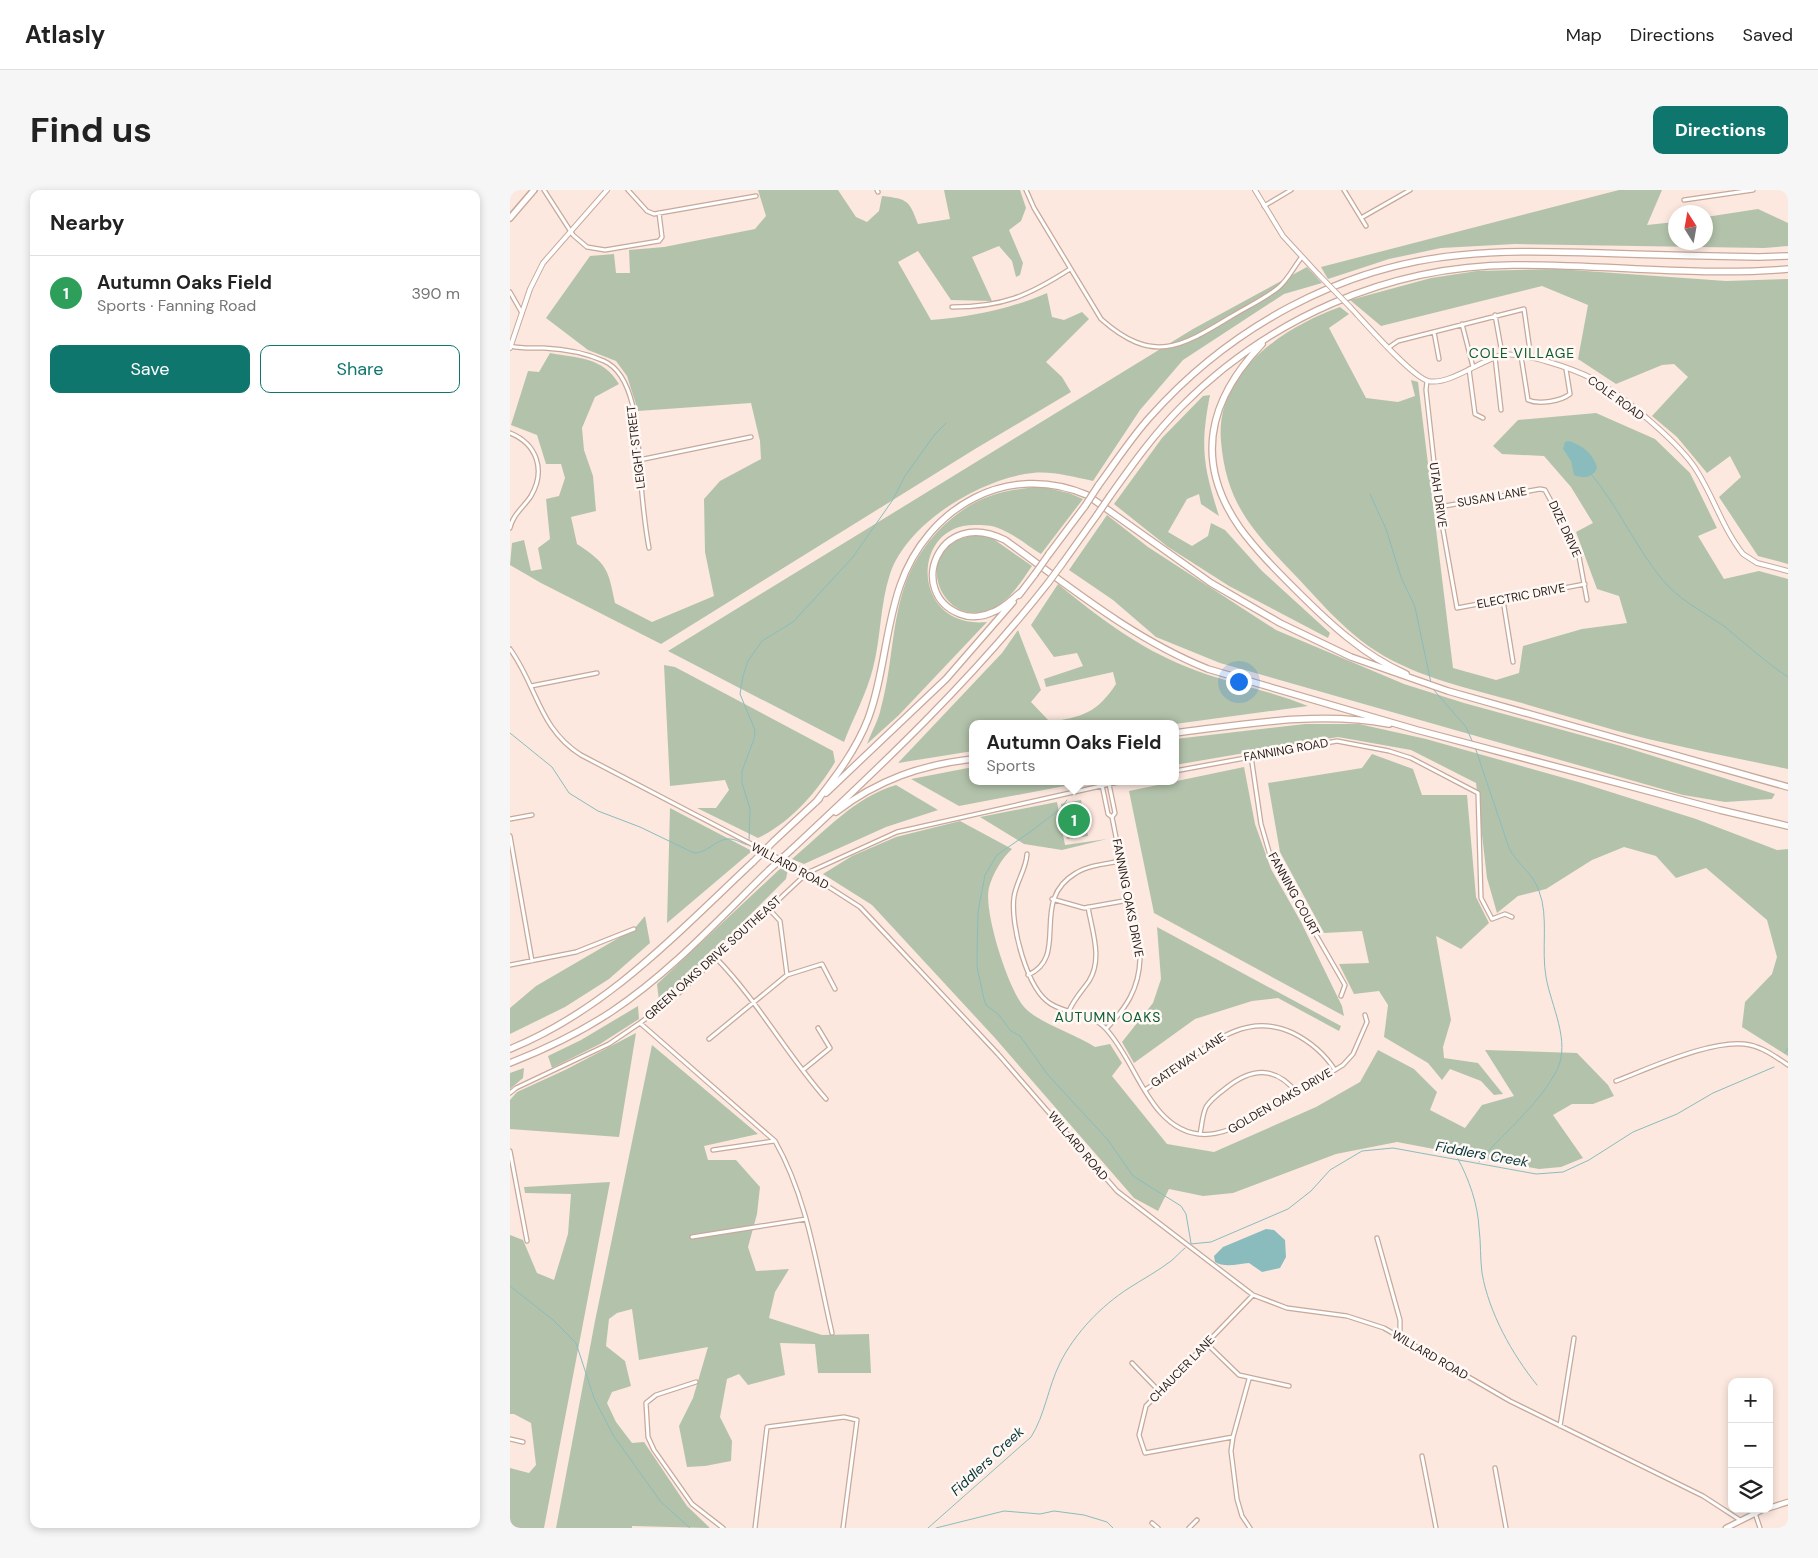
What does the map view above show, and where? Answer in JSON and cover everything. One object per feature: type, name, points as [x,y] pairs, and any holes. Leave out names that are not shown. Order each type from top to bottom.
[{"type":"highway","points":[[510,1049],[558,1026],[590,1007],[622,984],[753,862],[774,840],[849,774],[946,679],[996,623],[1035,574],[1149,418],[1191,375],[1225,347],[1272,316],[1300,301],[1378,271],[1435,258],[1500,252],[1758,258],[1788,256]]},
{"type":"highway","points":[[510,1063],[570,1037],[612,1012],[672,963],[810,832],[958,689],[1013,627],[1062,564],[1142,450],[1180,407],[1231,362],[1271,334],[1327,305],[1358,293],[1432,273],[1471,267],[1541,265],[1739,271],[1788,269]]},
{"type":"highway","points":[[1271,334],[1232,378],[1215,420],[1213,441],[1214,470],[1228,509],[1249,539],[1334,626],[1364,650],[1394,668],[1448,691]]},
{"type":"highway","points":[[816,802],[850,754],[868,720],[879,684],[897,596],[904,574],[917,552],[932,532],[960,507],[982,494],[1012,484],[1045,482],[1087,495],[1211,583],[1280,623],[1352,657],[1448,691],[1788,787]]},
{"type":"highway","points":[[1021,592],[992,613],[976,616],[962,614],[944,603],[936,592],[933,573],[937,556],[949,541],[963,533],[984,532],[998,536],[1124,625],[1184,660],[1233,678],[1417,730],[1720,810],[1788,826]]},
{"type":"highway","points":[[1179,733],[1312,717],[1354,719],[1417,730]]},
{"type":"highway","points":[[810,832],[863,792],[893,777],[927,766],[969,760]]},
{"type":"main road","points":[[510,218],[534,190]]},
{"type":"main road","points":[[1773,1507],[1788,1502]]},
{"type":"main road","points":[[1726,1528],[1755,1513]]},
{"type":"street","points":[[544,190],[570,230],[581,243],[600,250],[659,241],[662,237],[659,213]]},
{"type":"street","points":[[510,347],[530,289],[543,263],[607,190]]},
{"type":"street","points":[[628,190],[646,211],[659,213],[756,196]]},
{"type":"street","points":[[1026,190],[1034,208],[1101,319],[1115,331],[1136,342],[1151,346],[1171,346],[1190,341],[1280,287],[1301,258]]},
{"type":"street","points":[[1255,190],[1283,236],[1301,258],[1398,359],[1427,380]]},
{"type":"street","points":[[1264,206],[1291,190]]},
{"type":"street","points":[[1344,190],[1366,226]]},
{"type":"street","points":[[1361,218],[1410,190]]},
{"type":"street","points":[[1684,200],[1753,190]]},
{"type":"street","points":[[952,306],[982,307],[1022,297],[1070,269]]},
{"type":"street","points":[[510,292],[522,313]]},
{"type":"street","points":[[1388,348],[1394,343],[1495,315],[1524,309],[1532,358]]},
{"type":"street","points":[[1495,315],[1500,348]]},
{"type":"street","points":[[1462,324],[1471,367],[1475,414],[1483,418]]},
{"type":"street","points":[[1434,332],[1439,359]]},
{"type":"street","name":"LEIGHT STREET","points":[[510,347],[567,350],[595,358],[615,369],[624,382],[631,400],[637,434],[638,460],[649,548]]},
{"type":"street","name":"COLE ROAD","points":[[1427,380],[1441,380],[1495,357],[1512,354],[1532,358],[1600,383],[1649,423],[1687,458],[1698,472],[1732,538],[1743,554],[1764,566],[1788,571]]},
{"type":"street","points":[[1521,356],[1528,400],[1534,403],[1565,398],[1570,394],[1566,371]]},
{"type":"street","points":[[1495,357],[1501,410]]},
{"type":"street","name":"UTAH DRIVE","points":[[1427,380],[1426,390],[1439,507],[1457,608]]},
{"type":"street","points":[[510,433],[530,444],[534,451],[538,472],[534,489],[513,517],[510,528]]},
{"type":"street","points":[[638,460],[751,437]]},
{"type":"street","name":"SUSAN LANE","points":[[1439,507],[1540,488],[1545,490]]},
{"type":"street","name":"DIZE DRIVE","points":[[1545,490],[1578,551],[1587,600]]},
{"type":"street","name":"ELECTRIC DRIVE","points":[[1457,608],[1585,584]]},
{"type":"street","points":[[1503,600],[1513,662]]},
{"type":"street","name":"WILLARD ROAD","points":[[510,649],[531,686],[550,728],[572,749],[807,873],[845,896],[876,922],[998,1054],[1125,1199],[1253,1295],[1287,1308],[1356,1318],[1400,1336],[1510,1401],[1703,1496],[1740,1520]]},
{"type":"street","points":[[531,686],[597,673]]},
{"type":"street","name":"FANNING ROAD","points":[[1179,770],[1337,741],[1389,751],[1410,758],[1478,793],[1481,898],[1492,919],[1505,914],[1512,917]]},
{"type":"street","name":"FANNING COURT","points":[[1251,756],[1261,824],[1270,855],[1345,985],[1341,996]]},
{"type":"street","points":[[807,873],[897,832],[1102,785]]},
{"type":"street","name":"FANNING OAKS DRIVE","points":[[1102,785],[1108,814],[1112,817]]},
{"type":"street","name":"FANNING OAKS DRIVE","points":[[1106,1029],[1126,1006],[1138,978],[1139,947],[1112,817],[1114,811],[1109,785]]},
{"type":"street","points":[[510,819],[532,815]]},
{"type":"street","points":[[510,836],[532,961]]},
{"type":"street","name":"GOLDEN OAKS DRIVE","points":[[1027,854],[1024,870],[1016,888],[1013,906],[1015,924],[1028,975],[1046,1001],[1094,1020],[1106,1029],[1160,1112],[1172,1123],[1184,1130],[1200,1134],[1216,1134],[1232,1130],[1336,1070],[1353,1054],[1367,1022],[1365,1015]]},
{"type":"street","points":[[1028,975],[1044,965],[1048,955],[1052,899],[1062,884],[1075,873],[1086,868],[1121,861]]},
{"type":"street","name":"GREEN OAKS DRIVE SOUTHEAST","points":[[510,1093],[516,1088],[609,1044],[640,1024],[716,958],[807,873]]},
{"type":"street","points":[[1052,899],[1074,907],[1088,908],[1129,900]]},
{"type":"street","points":[[1069,1011],[1074,1000],[1090,980],[1097,955],[1088,908]]},
{"type":"street","points":[[768,909],[780,921],[787,975]]},
{"type":"street","points":[[510,965],[576,952],[634,929]]},
{"type":"street","points":[[716,958],[740,984],[826,1099]]},
{"type":"street","points":[[709,1039],[787,975],[822,964],[835,990]]},
{"type":"street","points":[[640,1024],[775,1141],[785,1158],[806,1219],[832,1333]]},
{"type":"street","name":"GATEWAY LANE","points":[[1145,1090],[1175,1070],[1212,1041],[1231,1031],[1249,1026],[1276,1027],[1302,1037],[1323,1054],[1336,1070]]},
{"type":"street","points":[[803,1070],[830,1048],[818,1028]]},
{"type":"street","points":[[1616,1080],[1723,1044],[1751,1045],[1767,1051],[1788,1064]]},
{"type":"street","points":[[1200,1134],[1204,1112],[1210,1102],[1234,1081],[1246,1074],[1262,1072],[1273,1074],[1288,1082],[1297,1093]]},
{"type":"street","points":[[713,1150],[775,1141]]},
{"type":"street","points":[[510,1151],[527,1241]]},
{"type":"street","points":[[692,1237],[806,1219]]},
{"type":"street","points":[[1377,1238],[1400,1320],[1400,1336]]},
{"type":"street","name":"CHAUCER LANE","points":[[1233,1437],[1145,1453],[1139,1435],[1140,1423],[1146,1406],[1159,1391],[1253,1295]]},
{"type":"street","points":[[1560,1426],[1574,1338]]},
{"type":"street","points":[[1206,1344],[1239,1375],[1249,1379],[1289,1386]]},
{"type":"street","points":[[1132,1363],[1159,1391]]},
{"type":"street","points":[[1249,1379],[1233,1437],[1232,1460],[1237,1499],[1242,1516],[1250,1528]]},
{"type":"street","points":[[696,1382],[656,1395],[646,1403],[648,1437],[692,1504],[723,1528]]},
{"type":"street","points":[[755,1528],[767,1427],[844,1417],[857,1420],[843,1528]]},
{"type":"street","points":[[510,1439],[523,1442]]},
{"type":"street","points":[[1422,1456],[1436,1528]]},
{"type":"street","points":[[1495,1468],[1506,1528]]},
{"type":"street","points":[[1755,1513],[1760,1528]]},
{"type":"street","points":[[1189,1528],[1197,1520]]},
{"type":"street","points":[[1152,1522],[1158,1528]]},
{"type":"green space","points":[[758,190],[838,190],[856,217],[867,222],[879,211],[882,196],[897,198],[910,205],[918,224],[950,219],[944,190],[1020,190],[1026,208],[1021,221],[1009,230],[1023,263],[1020,275],[1016,277],[1012,261],[999,246],[972,257],[992,301],[951,300],[918,251],[898,262],[931,320],[961,317],[990,311],[1019,304],[1047,293],[1052,317],[1064,320],[1082,312],[1089,319],[1046,362],[1062,377],[1071,392],[975,449],[661,644],[541,583],[510,565],[512,543],[524,540],[531,571],[542,569],[538,548],[550,539],[546,499],[559,496],[565,478],[561,464],[546,464],[537,435],[511,425],[528,371],[539,372],[550,353],[589,360],[605,368],[619,384],[595,397],[582,428],[584,450],[593,476],[596,511],[571,517],[577,544],[595,557],[605,568],[615,603],[652,622],[714,596],[705,552],[704,499],[720,481],[761,459],[760,441],[751,403],[638,411],[627,376],[616,361],[588,350],[546,318],[590,256],[614,254],[616,273],[630,273],[629,250],[664,247],[755,229],[766,216]]},
{"type":"green space","points":[[1619,190],[1662,190],[1647,225],[1668,223],[1668,246],[1515,244],[1441,248],[1389,259],[1328,279],[1321,267]]},
{"type":"green space","points":[[1758,209],[1788,223],[1788,246],[1764,248],[1713,247],[1713,216]]},
{"type":"green space","points":[[1307,267],[1322,283],[1284,294],[1183,360],[1140,410],[1093,481],[1048,473],[1033,473],[1013,477],[991,484],[948,506],[912,537],[899,555],[890,574],[884,597],[873,668],[864,696],[844,742],[668,651],[1193,329]]},
{"type":"green space","points":[[1558,269],[1726,281],[1788,279],[1788,564],[1758,556],[1719,497],[1741,477],[1730,456],[1707,473],[1677,437],[1652,416],[1688,377],[1674,364],[1662,365],[1616,384],[1578,359],[1588,305],[1542,286],[1381,326],[1350,300],[1431,278],[1477,271]]},
{"type":"green space","points":[[1340,307],[1349,314],[1329,328],[1366,398],[1398,402],[1415,396],[1411,380],[1418,382],[1453,668],[1496,680],[1519,673],[1523,646],[1582,629],[1627,623],[1619,596],[1597,589],[1576,532],[1593,523],[1571,487],[1544,456],[1502,454],[1493,446],[1518,420],[1596,413],[1655,439],[1690,473],[1717,528],[1698,536],[1724,579],[1759,571],[1788,579],[1788,769],[1648,739],[1427,676],[1409,669],[1376,651],[1331,614],[1264,542],[1243,513],[1228,481],[1221,441],[1222,416],[1229,394],[1241,374],[1257,356],[1276,340],[1297,327]]},
{"type":"green space","points":[[1210,395],[1204,443],[1206,469],[1219,516],[1201,504],[1199,494],[1187,499],[1168,532],[1192,546],[1208,536],[1211,523],[1225,530],[1262,571],[1330,633],[1328,638],[1229,586],[1168,547],[1114,504],[1162,438],[1203,396]]},
{"type":"green space","points":[[1038,486],[1069,493],[1083,499],[1041,554],[1009,533],[990,526],[975,525],[953,529],[938,541],[930,557],[928,576],[932,595],[944,610],[962,620],[987,622],[899,715],[867,744],[879,716],[886,687],[902,594],[910,572],[922,551],[945,524],[971,505],[999,493]]},
{"type":"green space","points":[[1107,515],[1148,547],[1276,630],[1404,684],[1464,703],[1621,746],[1775,794],[1772,799],[1725,802],[1683,795],[1220,663],[1156,637],[1113,600],[1069,570]]},
{"type":"green space","points":[[979,535],[992,538],[1032,566],[1010,596],[1000,604],[980,612],[962,610],[948,601],[939,586],[937,569],[942,553],[955,541]]},
{"type":"green space","points":[[1058,584],[1120,631],[1152,651],[1202,673],[1278,695],[1308,706],[1179,723],[1179,720],[1060,720],[1088,712],[1102,701],[1116,684],[1113,672],[1046,687],[1044,679],[1083,666],[1077,653],[1054,657],[1031,625]]},
{"type":"green space","points":[[1018,630],[1041,690],[1031,702],[1048,720],[969,720],[969,752],[898,763],[1002,653]]},
{"type":"green space","points":[[664,665],[675,667],[833,751],[835,762],[820,784],[802,806],[770,832],[758,838],[697,808],[716,808],[729,790],[725,780],[670,786]]},
{"type":"green space","points":[[1305,724],[1359,724],[1426,739],[1582,783],[1696,819],[1777,850],[1788,849],[1788,1056],[1742,1027],[1745,1002],[1772,974],[1777,957],[1767,920],[1706,868],[1676,878],[1656,856],[1624,847],[1592,860],[1546,889],[1518,896],[1497,913],[1487,878],[1476,783],[1411,750],[1338,737],[1179,764],[1179,739]]},
{"type":"green space","points":[[1372,754],[1413,769],[1422,795],[1467,795],[1476,897],[1489,923],[1461,949],[1436,936],[1451,1020],[1443,1047],[1444,1058],[1478,1063],[1503,1094],[1494,1095],[1481,1081],[1450,1069],[1442,1080],[1428,1063],[1384,1037],[1388,1005],[1379,991],[1354,994],[1339,964],[1369,963],[1362,931],[1324,933],[1280,852],[1268,783],[1362,768]]},
{"type":"green space","points":[[1244,767],[1255,824],[1271,869],[1301,922],[1342,1006],[1344,1016],[1154,913],[1129,791],[1158,785],[1179,785],[1179,781]]},
{"type":"green space","points":[[969,768],[969,785],[1070,785],[959,806],[911,779]]},
{"type":"green space","points":[[896,785],[938,810],[886,827],[804,864],[792,859],[841,816],[867,798]]},
{"type":"green space","points":[[1081,800],[1088,836],[1067,839],[1061,804]]},
{"type":"green space","points":[[1057,802],[1065,845],[1107,839],[1062,850],[1024,844],[980,817]]},
{"type":"green space","points":[[670,808],[752,851],[667,923]]},
{"type":"green space","points":[[960,821],[1012,849],[995,872],[990,883],[988,899],[999,951],[1019,999],[1032,1014],[1095,1047],[1110,1044],[1122,1063],[1112,1076],[1167,1144],[1214,1152],[1316,1107],[1360,1082],[1378,1050],[1414,1069],[1437,1092],[1430,1110],[1465,1128],[1482,1105],[1514,1096],[1485,1050],[1577,1053],[1608,1085],[1614,1096],[1593,1104],[1572,1104],[1553,1115],[1583,1158],[1561,1167],[1539,1169],[1397,1142],[1336,1154],[1233,1193],[1203,1196],[1169,1189],[1158,1211],[1134,1198],[995,1038],[872,905],[823,874],[852,856],[896,837]]},
{"type":"green space","points":[[783,866],[788,869],[786,879],[710,955],[659,1001],[657,984]]},
{"type":"green space","points":[[645,916],[650,943],[609,979],[565,1007],[510,1034],[510,1008],[536,986],[634,929]]},
{"type":"green space","points":[[1157,927],[1341,1026],[1339,1031],[1278,998],[1252,1001],[1195,1019],[1134,1063],[1122,1042],[1153,1003],[1161,979]]},
{"type":"green space","points":[[638,1006],[639,1019],[600,1044],[552,1068],[548,1056],[581,1040]]},
{"type":"green space","points":[[636,1033],[619,1137],[510,1129],[510,1100],[517,1092],[565,1070]]},
{"type":"green space","points":[[652,1045],[758,1134],[704,1146],[708,1160],[736,1160],[760,1187],[757,1214],[748,1247],[756,1271],[789,1269],[775,1292],[769,1318],[822,1335],[869,1334],[871,1373],[818,1373],[815,1344],[780,1343],[785,1375],[748,1385],[739,1374],[727,1379],[720,1417],[732,1441],[731,1461],[687,1467],[679,1426],[693,1398],[708,1347],[639,1360],[632,1309],[617,1313],[609,1319],[606,1346],[625,1361],[631,1386],[612,1392],[607,1403],[616,1422],[632,1443],[644,1442],[687,1506],[710,1528],[632,1526],[632,1528],[556,1528],[595,1321]]},
{"type":"green space","points":[[524,1068],[523,1078],[510,1089],[510,1073]]},
{"type":"green space","points":[[610,1182],[544,1528],[510,1528],[510,1468],[529,1473],[536,1465],[531,1423],[514,1414],[510,1414],[510,1235],[523,1240],[537,1273],[554,1280],[568,1234],[571,1194],[525,1193],[524,1187]]},
{"type":"water","points":[[1569,441],[1583,448],[1593,458],[1597,468],[1590,476],[1581,477],[1574,475],[1571,461],[1563,449],[1565,442]]},
{"type":"water","points":[[1266,1229],[1274,1230],[1285,1240],[1286,1257],[1280,1268],[1262,1272],[1249,1263],[1227,1265],[1215,1262],[1214,1256],[1223,1247]]},
{"type":"waterway","points":[[749,841],[750,809],[742,783],[742,771],[754,739],[755,730],[740,694],[748,661],[762,641],[793,622],[853,557],[892,501],[905,476],[935,434],[946,423]]},
{"type":"waterway","points":[[1591,474],[1610,499],[1643,553],[1668,586],[1683,599],[1725,627],[1788,677]]},
{"type":"waterway","points":[[1370,494],[1386,529],[1401,577],[1415,607],[1431,683]]},
{"type":"waterway","points":[[1433,689],[1466,727],[1473,743]]},
{"type":"waterway","points":[[510,733],[552,767],[569,793],[598,811],[640,827],[694,853],[703,851],[727,839],[749,845]]},
{"type":"waterway","points":[[1475,747],[1509,848],[1533,879],[1542,901],[1546,977],[1559,1024],[1562,1047],[1561,1059],[1557,1070],[1540,1096],[1479,1162]]},
{"type":"waterway","points":[[1067,800],[1059,810],[997,855],[985,875],[978,912],[977,954],[977,967],[984,999],[986,1005],[998,1014],[1011,1031],[1020,1036],[1048,1075],[1108,1140],[1133,1176],[1181,1206],[1186,1214],[1191,1243]]},
{"type":"waterway","name":"Fiddlers Creek","points":[[1785,1053],[1788,1048]]},
{"type":"waterway","name":"Fiddlers Creek","points":[[1190,1244],[1211,1242],[1288,1209],[1311,1191],[1330,1170],[1362,1151],[1393,1148],[1536,1174],[1563,1172],[1589,1160],[1633,1132],[1677,1114],[1713,1093],[1774,1067]]},
{"type":"waterway","points":[[1458,1159],[1475,1201],[1480,1234],[1482,1273],[1490,1303],[1510,1346],[1537,1385]]},
{"type":"waterway","name":"Fiddlers Creek","points":[[928,1528],[1031,1437],[1040,1420],[1060,1363],[1073,1341],[1090,1321],[1119,1295],[1166,1265],[1185,1248]]},
{"type":"waterway","points":[[510,1286],[553,1320],[576,1343],[594,1398],[613,1435],[661,1502],[690,1528]]},
{"type":"waterway","points":[[936,1528],[1004,1511],[1040,1514],[1054,1511],[1084,1515],[1107,1522],[1113,1528]]},
{"type":"place","name":"Autumn Oaks Field","points":[[1074,820]]},
{"type":"district","name":"COLE VILLAGE","points":[[1522,353]]},
{"type":"district","name":"AUTUMN OAKS","points":[[1108,1017]]}]
